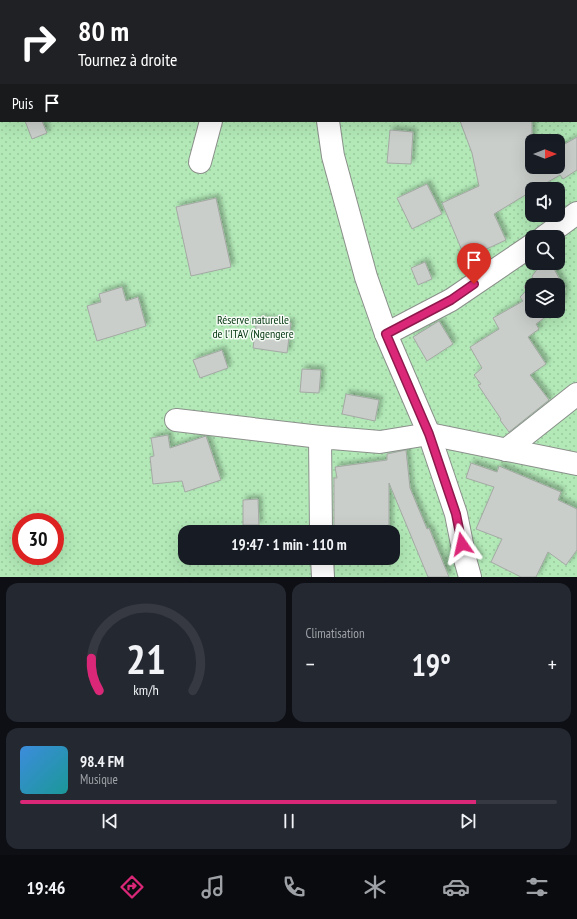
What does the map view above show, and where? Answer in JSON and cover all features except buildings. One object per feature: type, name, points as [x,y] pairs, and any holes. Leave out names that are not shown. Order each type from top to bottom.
[{"type":"street","points":[[200,162],[211,122]]},
{"type":"street","points":[[328,122],[333,156],[366,277],[386,334],[429,434],[456,514],[470,577]]},
{"type":"street","points":[[554,230],[577,213]]},
{"type":"street","points":[[386,334],[451,300],[525,250]]},
{"type":"street","points":[[506,450],[577,394]]},
{"type":"street","points":[[176,420],[320,437],[380,442],[429,434],[577,464]]},
{"type":"street","points":[[320,437],[321,525]]},
{"type":"street","points":[[322,565],[323,577]]},
{"type":"green space","name":"Réserve naturelle de l'ITAV (Ngengere","points":[[0,122],[577,122],[577,577],[0,577]]},
{"type":"route","points":[[462,544],[456,514],[429,434],[386,334],[451,300],[474,284]]}]
